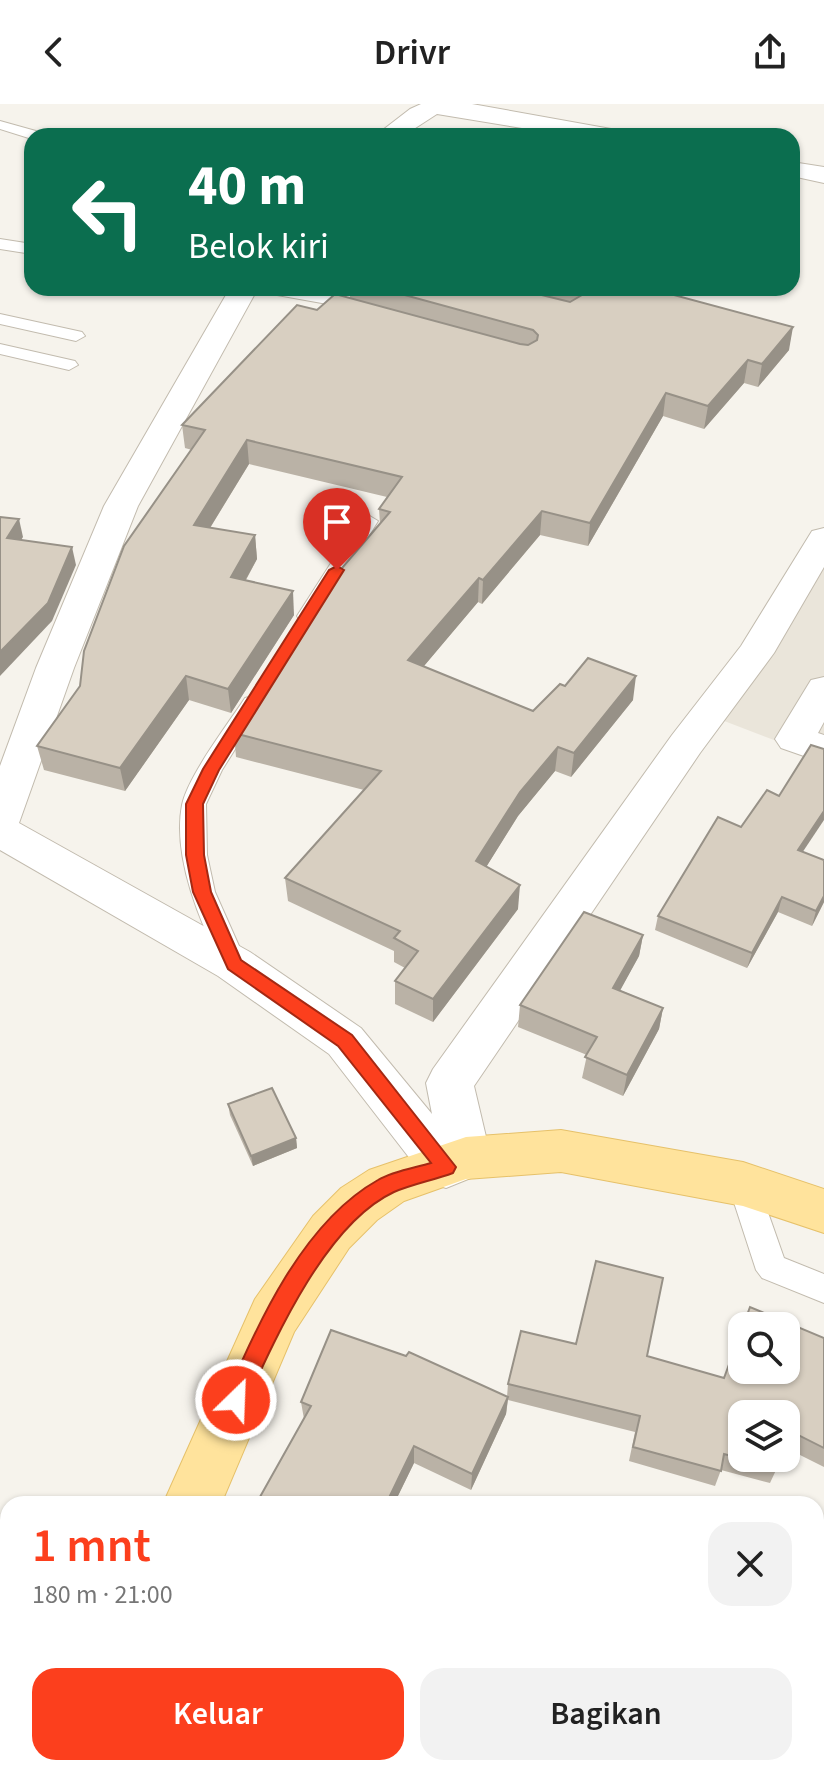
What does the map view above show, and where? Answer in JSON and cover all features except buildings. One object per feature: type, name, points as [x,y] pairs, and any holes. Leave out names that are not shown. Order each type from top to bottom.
[{"type":"main road","points":[[195,1496],[274,1316],[331,1232],[359,1204],[387,1185],[456,1163],[561,1151],[743,1184],[824,1211]]},
{"type":"street","points":[[398,128],[434,107],[567,128]]},
{"type":"street","points":[[800,170],[824,175]]},
{"type":"street","points":[[0,821],[55,668],[121,506],[239,296]]},
{"type":"street","points":[[456,1163],[450,1083],[686,744],[756,653],[824,538]]},
{"type":"street","points":[[824,689],[795,739],[824,750]]},
{"type":"street","points":[[0,831],[234,964],[345,1041],[456,1163]]},
{"type":"lane","points":[[0,125],[24,132]]},
{"type":"lane","points":[[0,244],[24,248]]},
{"type":"lane","points":[[320,296],[340,299]]},
{"type":"lane","points":[[0,319],[76,336]]},
{"type":"lane","points":[[0,349],[69,365]]},
{"type":"lane","points":[[294,638],[368,521]]},
{"type":"lane","points":[[234,964],[202,892],[195,855],[194,804],[211,769],[269,677]]},
{"type":"lane","points":[[743,1184],[767,1260],[773,1268],[824,1289]]},
{"type":"shaded area","points":[[824,551],[824,759],[719,719]]},
{"type":"route","points":[[236,1400],[274,1316],[331,1232],[359,1204],[387,1185],[446,1167],[345,1041],[234,964],[202,892],[195,855],[194,804],[211,769],[337,570]]}]
